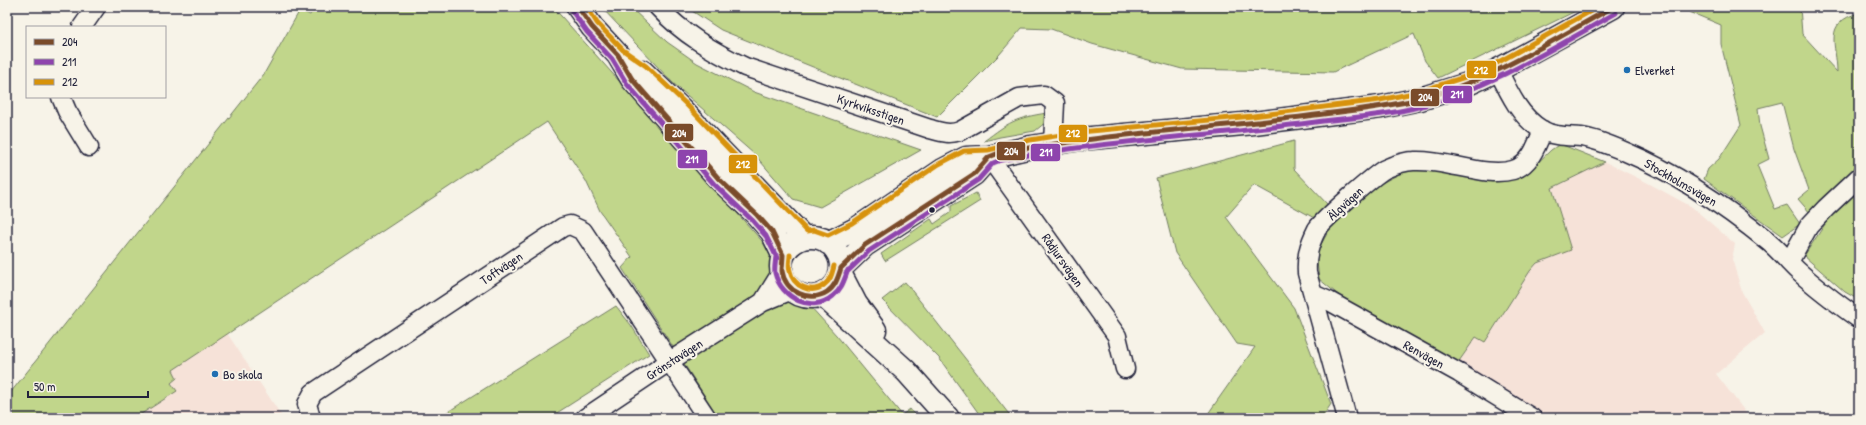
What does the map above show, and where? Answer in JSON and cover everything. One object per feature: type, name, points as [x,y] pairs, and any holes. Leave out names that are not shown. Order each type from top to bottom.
[{"type":"main road","points":[[578,7],[592,27],[618,55],[632,79],[714,173],[757,215],[772,232],[785,273],[798,294],[808,297],[820,296],[833,287],[840,271],[865,245],[974,174],[988,157]]},
{"type":"main road","points":[[828,243],[856,229],[943,170],[966,158],[988,157],[1052,143],[1254,123],[1381,107],[1420,100],[1468,84],[1498,70],[1613,7]]},
{"type":"main road","points":[[618,55],[642,71],[674,102],[804,238]]},
{"type":"main road","points":[[785,273],[787,249],[794,242],[812,237],[828,243],[839,257],[840,271],[856,304],[906,371],[948,418]]},
{"type":"main road","points":[[820,296],[833,305],[906,371]]},
{"type":"street","points":[[83,26],[96,7]]},
{"type":"street","name":"Kyrkviksstigen","points":[[658,7],[672,23],[694,39],[718,54],[745,67],[946,133],[952,134],[960,131],[1019,98],[1044,95],[1055,103],[1052,143]]},
{"type":"street","name":"Stockholmsvägen","points":[[1498,70],[1515,104],[1525,116],[1542,130],[1554,135],[1599,142],[1627,153],[1661,169],[1711,198],[1771,243],[1789,262],[1831,299],[1859,319]]},
{"type":"street","points":[[61,98],[67,111],[89,147]]},
{"type":"street","name":"Älgvägen","points":[[1348,418],[1307,273],[1306,255],[1318,228],[1342,205],[1385,169],[1414,160],[1448,163],[1486,172],[1514,170],[1525,164],[1536,149],[1542,130]]},
{"type":"street","name":"Rådjursvägen","points":[[988,157],[1117,336],[1125,369]]},
{"type":"street","points":[[1789,262],[1809,226],[1859,177]]},
{"type":"street","name":"Toftvägen","points":[[311,418],[307,404],[313,393],[564,227],[570,225],[583,231],[670,361]]},
{"type":"street","name":"Grönstavägen","points":[[585,418],[670,361],[763,302],[785,273]]},
{"type":"street","name":"Renvägen","points":[[1312,294],[1329,301],[1459,374],[1532,418]]},
{"type":"street","points":[[670,361],[707,418]]},
{"type":"shaded area","points":[[1605,162],[1692,207],[1735,244],[1732,259],[1742,292],[1765,333],[1716,374],[1750,418],[1548,418],[1457,364],[1476,337],[1485,342],[1530,271],[1537,263],[1571,250],[1552,188]]},
{"type":"shaded area","name":"Bo skola","points":[[225,330],[283,418],[135,418],[176,391],[171,382],[173,370]]},
{"type":"green space","points":[[316,7],[553,7],[762,241],[774,262],[773,274],[798,301],[809,305],[837,336],[902,415],[910,409],[917,418],[719,418],[622,268],[632,257],[600,211],[586,181],[547,122],[173,370],[177,378],[171,383],[177,391],[135,418],[7,418],[7,397],[264,74],[300,10],[310,15]]},
{"type":"green space","points":[[601,7],[630,7],[667,42],[697,63],[754,92],[921,150],[820,207],[793,199],[754,154],[673,83]]},
{"type":"green space","points":[[686,7],[1584,7],[1438,78],[1425,61],[1414,34],[1333,72],[1182,69],[1092,44],[1051,29],[1022,28],[999,55],[937,117],[721,30]]},
{"type":"green space","points":[[1680,7],[1800,7],[1802,34],[1837,72],[1834,44],[1836,29],[1847,17],[1859,13],[1859,165],[1852,177],[1811,214],[1798,199],[1809,190],[1794,149],[1782,102],[1758,108],[1760,126],[1769,159],[1757,165],[1775,209],[1787,205],[1800,224],[1783,236],[1704,179],[1708,169],[1719,159],[1741,125],[1721,44],[1721,25]]},
{"type":"green space","points":[[1047,113],[1046,122],[1035,131],[984,141],[1006,125],[1020,119]]},
{"type":"green space","points":[[1294,141],[1294,169],[1328,205],[1316,219],[1254,185],[1226,217],[1294,308],[1331,404],[1322,418],[1205,418],[1255,347],[1237,344],[1175,253],[1156,178]]},
{"type":"green space","points":[[1560,144],[1605,162],[1552,188],[1571,250],[1537,263],[1530,271],[1485,342],[1476,337],[1457,364],[1347,302],[1319,279],[1316,253],[1332,225],[1374,187],[1403,172],[1420,167],[1531,169],[1551,150]]},
{"type":"green space","points":[[1859,190],[1859,300],[1845,292],[1804,256],[1833,212]]},
{"type":"green space","points":[[976,193],[980,201],[885,261],[881,254],[931,219],[934,224],[951,212],[951,206]]},
{"type":"green space","points":[[905,282],[1012,418],[982,418],[939,358],[882,300]]},
{"type":"green space","points":[[616,306],[631,325],[649,354],[549,418],[438,418]]},
{"type":"transit line","name":"204","points":[[578,7],[592,27],[618,55],[632,79],[719,179],[757,215],[772,232],[783,255]]},
{"type":"transit line","name":"212","points":[[587,7],[597,23],[623,50],[646,66],[685,103],[807,231],[814,230],[828,235],[852,223],[939,164],[964,151],[988,150],[1030,140],[1080,132],[1253,116],[1380,100],[1418,92],[1465,77],[1495,64],[1598,7]]},
{"type":"transit line","name":"204","points":[[841,268],[865,245],[974,174],[989,157],[999,153],[1038,146],[1115,136],[1269,121],[1364,109],[1419,99],[1445,92],[1495,71],[1543,47],[1613,7]]},
{"type":"transit line","name":"211","points":[[572,11],[587,32],[612,59],[627,84],[714,184],[752,220],[766,236],[777,258]]},
{"type":"transit line","name":"211","points":[[846,273],[869,251],[978,180],[993,163],[1001,160],[1077,148],[1351,118],[1422,106],[1448,98],[1522,66],[1616,13]]},
{"type":"transit line","name":"211","points":[[776,255],[775,273],[778,282],[790,296],[798,301],[807,303],[816,304],[833,296],[841,287],[848,270]]},
{"type":"transit line","name":"204","points":[[783,255],[782,271],[784,278],[793,290],[806,296],[820,295],[830,290],[833,287],[841,268]]},
{"type":"transit line","name":"212","points":[[790,255],[789,267],[792,276],[799,285],[808,289],[819,288],[824,285],[831,276],[834,266]]},
{"type":"place","name":"Elverket","points":[[1627,70]]},
{"type":"place","name":"Bo skola","points":[[215,374]]}]
